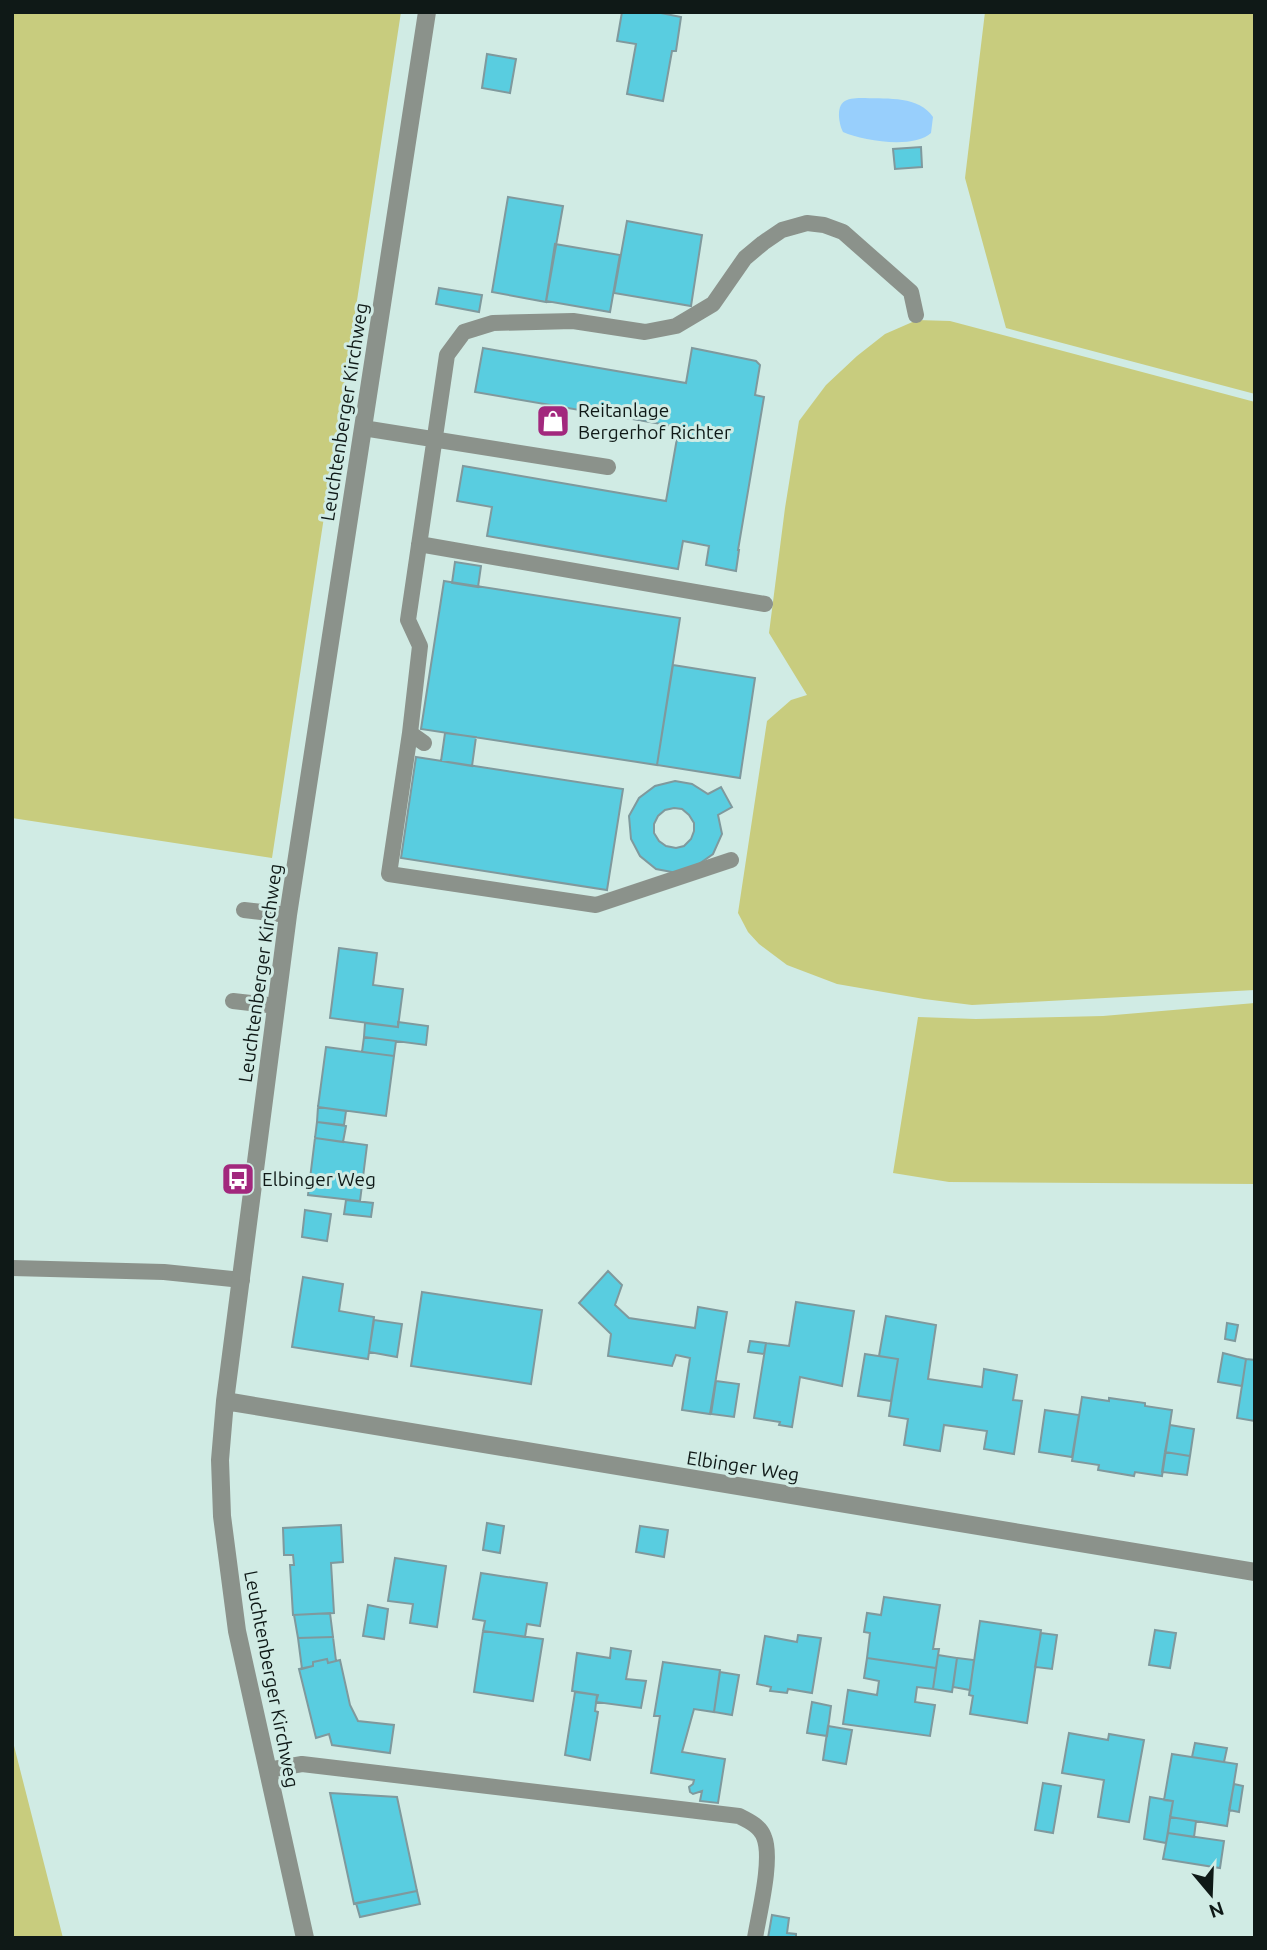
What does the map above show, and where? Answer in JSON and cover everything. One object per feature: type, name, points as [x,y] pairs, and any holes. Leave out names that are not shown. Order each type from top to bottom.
[{"type":"street","name":"Leuchtenberger Kirchweg","points":[[305,1938],[237,1631],[222,1516],[220,1460],[225,1401],[288,915],[427,12]]},
{"type":"street","name":"Elbinger Weg","points":[[225,1401],[1255,1572]]},
{"type":"lane","points":[[731,860],[596,905],[389,874],[411,733],[420,646],[408,620],[447,355],[464,332],[493,323],[573,321],[645,332],[676,326],[713,304],[744,258],[782,230],[807,223],[824,225],[843,232],[911,292],[916,315]]},
{"type":"lane","points":[[363,428],[608,467]]},
{"type":"lane","points":[[419,544],[765,604]]},
{"type":"lane","points":[[411,733],[424,743]]},
{"type":"lane","points":[[244,910],[288,915]]},
{"type":"lane","points":[[233,1001],[277,1006]]},
{"type":"lane","points":[[12,1268],[164,1272],[242,1280]]},
{"type":"lane","points":[[268,1770],[302,1764],[739,1816],[757,1826],[764,1835],[767,1853],[755,1938]]},
{"type":"green space","points":[[12,12],[401,12],[272,858],[12,818]]},
{"type":"green space","points":[[985,12],[1255,12],[1255,394],[1006,328],[965,178]]},
{"type":"green space","points":[[917,320],[950,321],[1255,402],[1255,990],[972,1005],[924,999],[837,984],[787,965],[759,944],[748,932],[738,913],[767,721],[791,700],[807,695],[769,633],[799,421],[826,385],[857,356],[885,334]]},
{"type":"green space","points":[[1255,1003],[1255,1184],[949,1182],[893,1173],[918,1017],[976,1019],[1103,1016]]},
{"type":"green space","points":[[12,1738],[63,1938],[12,1938]]},
{"type":"water","points":[[865,98],[902,100],[920,105],[933,117],[931,133],[913,141],[888,142],[843,132],[839,110],[843,102]]},
{"type":"building","points":[[622,12],[656,12],[681,17],[676,51],[672,51],[663,101],[627,94],[636,44],[617,41]]},
{"type":"building","points":[[487,54],[516,59],[510,93],[482,88]]},
{"type":"building","points":[[921,147],[922,167],[895,169],[893,149]]},
{"type":"building","points":[[508,197],[563,206],[546,302],[492,292]]},
{"type":"building","points":[[627,221],[702,235],[691,306],[614,293]]},
{"type":"building","points":[[555,244],[620,255],[610,312],[546,301]]},
{"type":"building","points":[[439,288],[482,295],[479,312],[436,304]]},
{"type":"building","points":[[483,348],[686,383],[692,348],[756,361],[760,365],[755,395],[764,397],[736,571],[706,565],[709,546],[683,541],[678,569],[487,536],[492,507],[457,501],[463,466],[666,501],[679,427],[475,392]]},
{"type":"building","points":[[455,562],[481,566],[478,587],[452,583]]},
{"type":"building","points":[[444,581],[680,618],[657,765],[421,729]]},
{"type":"building","points":[[673,665],[755,678],[740,778],[657,765]]},
{"type":"building","points":[[445,733],[476,737],[472,766],[441,761]]},
{"type":"building","points":[[416,757],[623,789],[607,890],[401,858]]},
{"type":"building","points":[[675,781],[692,784],[708,794],[721,787],[732,807],[718,815],[722,834],[713,854],[696,866],[677,873],[656,869],[640,856],[631,839],[629,816],[639,798],[655,786]],"holes":[[[682,809],[694,823],[691,839],[684,846],[666,846],[654,833],[654,824],[665,810]]]},
{"type":"building","points":[[339,948],[377,953],[373,985],[403,989],[398,1027],[330,1018]]},
{"type":"building","points":[[398,1022],[428,1026],[426,1045],[364,1037],[365,1023],[398,1027]]},
{"type":"building","points":[[364,1037],[396,1041],[394,1056],[362,1052]]},
{"type":"building","points":[[326,1047],[394,1056],[386,1116],[318,1107]]},
{"type":"building","points":[[318,1107],[346,1111],[344,1125],[317,1122]]},
{"type":"building","points":[[317,1122],[346,1126],[343,1142],[315,1138]]},
{"type":"building","points":[[315,1138],[367,1145],[360,1201],[308,1195]]},
{"type":"building","points":[[346,1200],[373,1203],[371,1217],[344,1214]]},
{"type":"building","points":[[305,1210],[331,1214],[327,1241],[302,1237]]},
{"type":"building","points":[[608,1271],[622,1285],[615,1305],[629,1318],[695,1328],[698,1307],[727,1312],[710,1414],[682,1410],[690,1358],[676,1355],[672,1366],[608,1356],[611,1334],[579,1303]]},
{"type":"building","points":[[303,1277],[343,1284],[339,1311],[374,1317],[368,1359],[292,1347]]},
{"type":"building","points":[[422,1292],[542,1310],[531,1384],[411,1366]]},
{"type":"building","points":[[796,1302],[854,1311],[842,1386],[800,1377],[792,1427],[754,1418],[766,1343],[789,1346]]},
{"type":"building","points":[[886,1316],[936,1325],[928,1379],[982,1387],[984,1369],[1017,1375],[1013,1400],[1022,1401],[1014,1454],[984,1449],[987,1431],[944,1425],[940,1451],[904,1445],[908,1419],[889,1416],[898,1359],[879,1356]]},
{"type":"building","points":[[374,1320],[402,1324],[397,1357],[369,1352]]},
{"type":"building","points":[[1227,1323],[1238,1325],[1235,1341],[1225,1339]]},
{"type":"building","points":[[750,1341],[766,1343],[764,1354],[748,1352]]},
{"type":"building","points":[[1223,1353],[1246,1359],[1242,1386],[1218,1382]]},
{"type":"building","points":[[865,1354],[898,1359],[891,1401],[858,1396]]},
{"type":"building","points":[[1246,1359],[1255,1360],[1255,1421],[1237,1418]]},
{"type":"building","points":[[716,1381],[739,1384],[734,1417],[711,1414]]},
{"type":"building","points":[[1082,1397],[1145,1403],[1145,1406],[1172,1410],[1162,1476],[1135,1472],[1134,1476],[1098,1470],[1099,1465],[1072,1461]]},
{"type":"building","points":[[1045,1410],[1079,1415],[1072,1457],[1039,1452]]},
{"type":"building","points":[[1170,1425],[1194,1429],[1190,1456],[1165,1452]]},
{"type":"building","points":[[1165,1452],[1190,1456],[1187,1475],[1162,1472]]},
{"type":"building","points":[[487,1523],[504,1526],[500,1553],[483,1550]]},
{"type":"building","points":[[341,1525],[343,1562],[331,1563],[334,1613],[293,1615],[290,1565],[294,1565],[293,1555],[284,1555],[283,1528]]},
{"type":"building","points":[[640,1526],[668,1530],[664,1557],[636,1552]]},
{"type":"building","points":[[395,1558],[446,1566],[437,1627],[410,1623],[413,1604],[388,1601]]},
{"type":"building","points":[[481,1573],[547,1583],[540,1626],[527,1624],[525,1637],[483,1631],[485,1621],[473,1619]]},
{"type":"building","points":[[884,1597],[940,1605],[933,1649],[939,1649],[936,1668],[867,1658],[870,1633],[864,1632],[867,1613],[881,1615]]},
{"type":"building","points":[[368,1605],[388,1609],[384,1639],[363,1636]]},
{"type":"building","points":[[330,1613],[333,1637],[298,1638],[294,1615]]},
{"type":"building","points":[[980,1621],[1041,1630],[1027,1723],[970,1714],[973,1696],[969,1695]]},
{"type":"building","points":[[1155,1630],[1176,1633],[1170,1668],[1149,1665]]},
{"type":"building","points":[[483,1631],[543,1639],[533,1701],[474,1692]]},
{"type":"building","points":[[1041,1633],[1057,1635],[1052,1669],[1035,1667]]},
{"type":"building","points":[[798,1635],[821,1638],[812,1693],[788,1689],[787,1693],[770,1691],[771,1687],[757,1684],[765,1636],[797,1642]]},
{"type":"building","points":[[333,1637],[336,1661],[328,1663],[327,1659],[313,1662],[313,1666],[302,1669],[298,1638]]},
{"type":"building","points":[[611,1648],[631,1651],[626,1679],[646,1681],[641,1708],[596,1702],[598,1695],[572,1691],[577,1653],[610,1658]]},
{"type":"building","points":[[938,1655],[957,1658],[952,1692],[933,1689]]},
{"type":"building","points":[[867,1658],[936,1668],[933,1689],[917,1687],[915,1702],[935,1705],[930,1736],[843,1724],[848,1690],[877,1695],[879,1681],[864,1678]]},
{"type":"building","points":[[957,1658],[974,1660],[970,1690],[953,1687]]},
{"type":"building","points":[[327,1659],[328,1663],[340,1660],[350,1705],[358,1721],[394,1725],[390,1753],[332,1745],[329,1734],[316,1738],[299,1669]]},
{"type":"building","points":[[663,1662],[720,1670],[714,1712],[694,1709],[682,1752],[725,1759],[718,1803],[700,1801],[702,1791],[693,1794],[690,1792],[689,1787],[694,1780],[651,1773],[660,1716],[654,1716]]},
{"type":"building","points":[[720,1672],[739,1675],[732,1715],[714,1712]]},
{"type":"building","points":[[575,1692],[597,1695],[595,1711],[598,1712],[590,1760],[565,1755]]},
{"type":"building","points":[[812,1702],[831,1706],[827,1736],[807,1733]]},
{"type":"building","points":[[828,1726],[852,1730],[846,1764],[823,1760]]},
{"type":"building","points":[[1069,1733],[1108,1740],[1109,1734],[1144,1740],[1129,1822],[1098,1817],[1104,1780],[1062,1773]]},
{"type":"building","points":[[1195,1743],[1227,1748],[1224,1762],[1192,1757]]},
{"type":"building","points":[[1172,1754],[1237,1764],[1227,1826],[1170,1817],[1173,1801],[1164,1800]]},
{"type":"building","points":[[1043,1783],[1061,1786],[1053,1833],[1035,1830]]},
{"type":"building","points":[[1234,1784],[1243,1786],[1239,1812],[1229,1810]]},
{"type":"building","points":[[330,1793],[397,1797],[417,1891],[354,1904]]},
{"type":"building","points":[[1150,1797],[1173,1801],[1166,1843],[1144,1839]]},
{"type":"building","points":[[1170,1817],[1196,1821],[1194,1837],[1168,1833]]},
{"type":"building","points":[[1168,1833],[1224,1841],[1220,1868],[1163,1859]]},
{"type":"building","points":[[417,1891],[420,1904],[360,1917],[356,1903]]},
{"type":"building","points":[[772,1915],[789,1918],[787,1933],[796,1934],[796,1938],[768,1938]]},
{"type":"place","name":"Reitanlage Bergerhof Richter","points":[[553,421]]},
{"type":"place","name":"Elbinger Weg","points":[[238,1179]]}]
